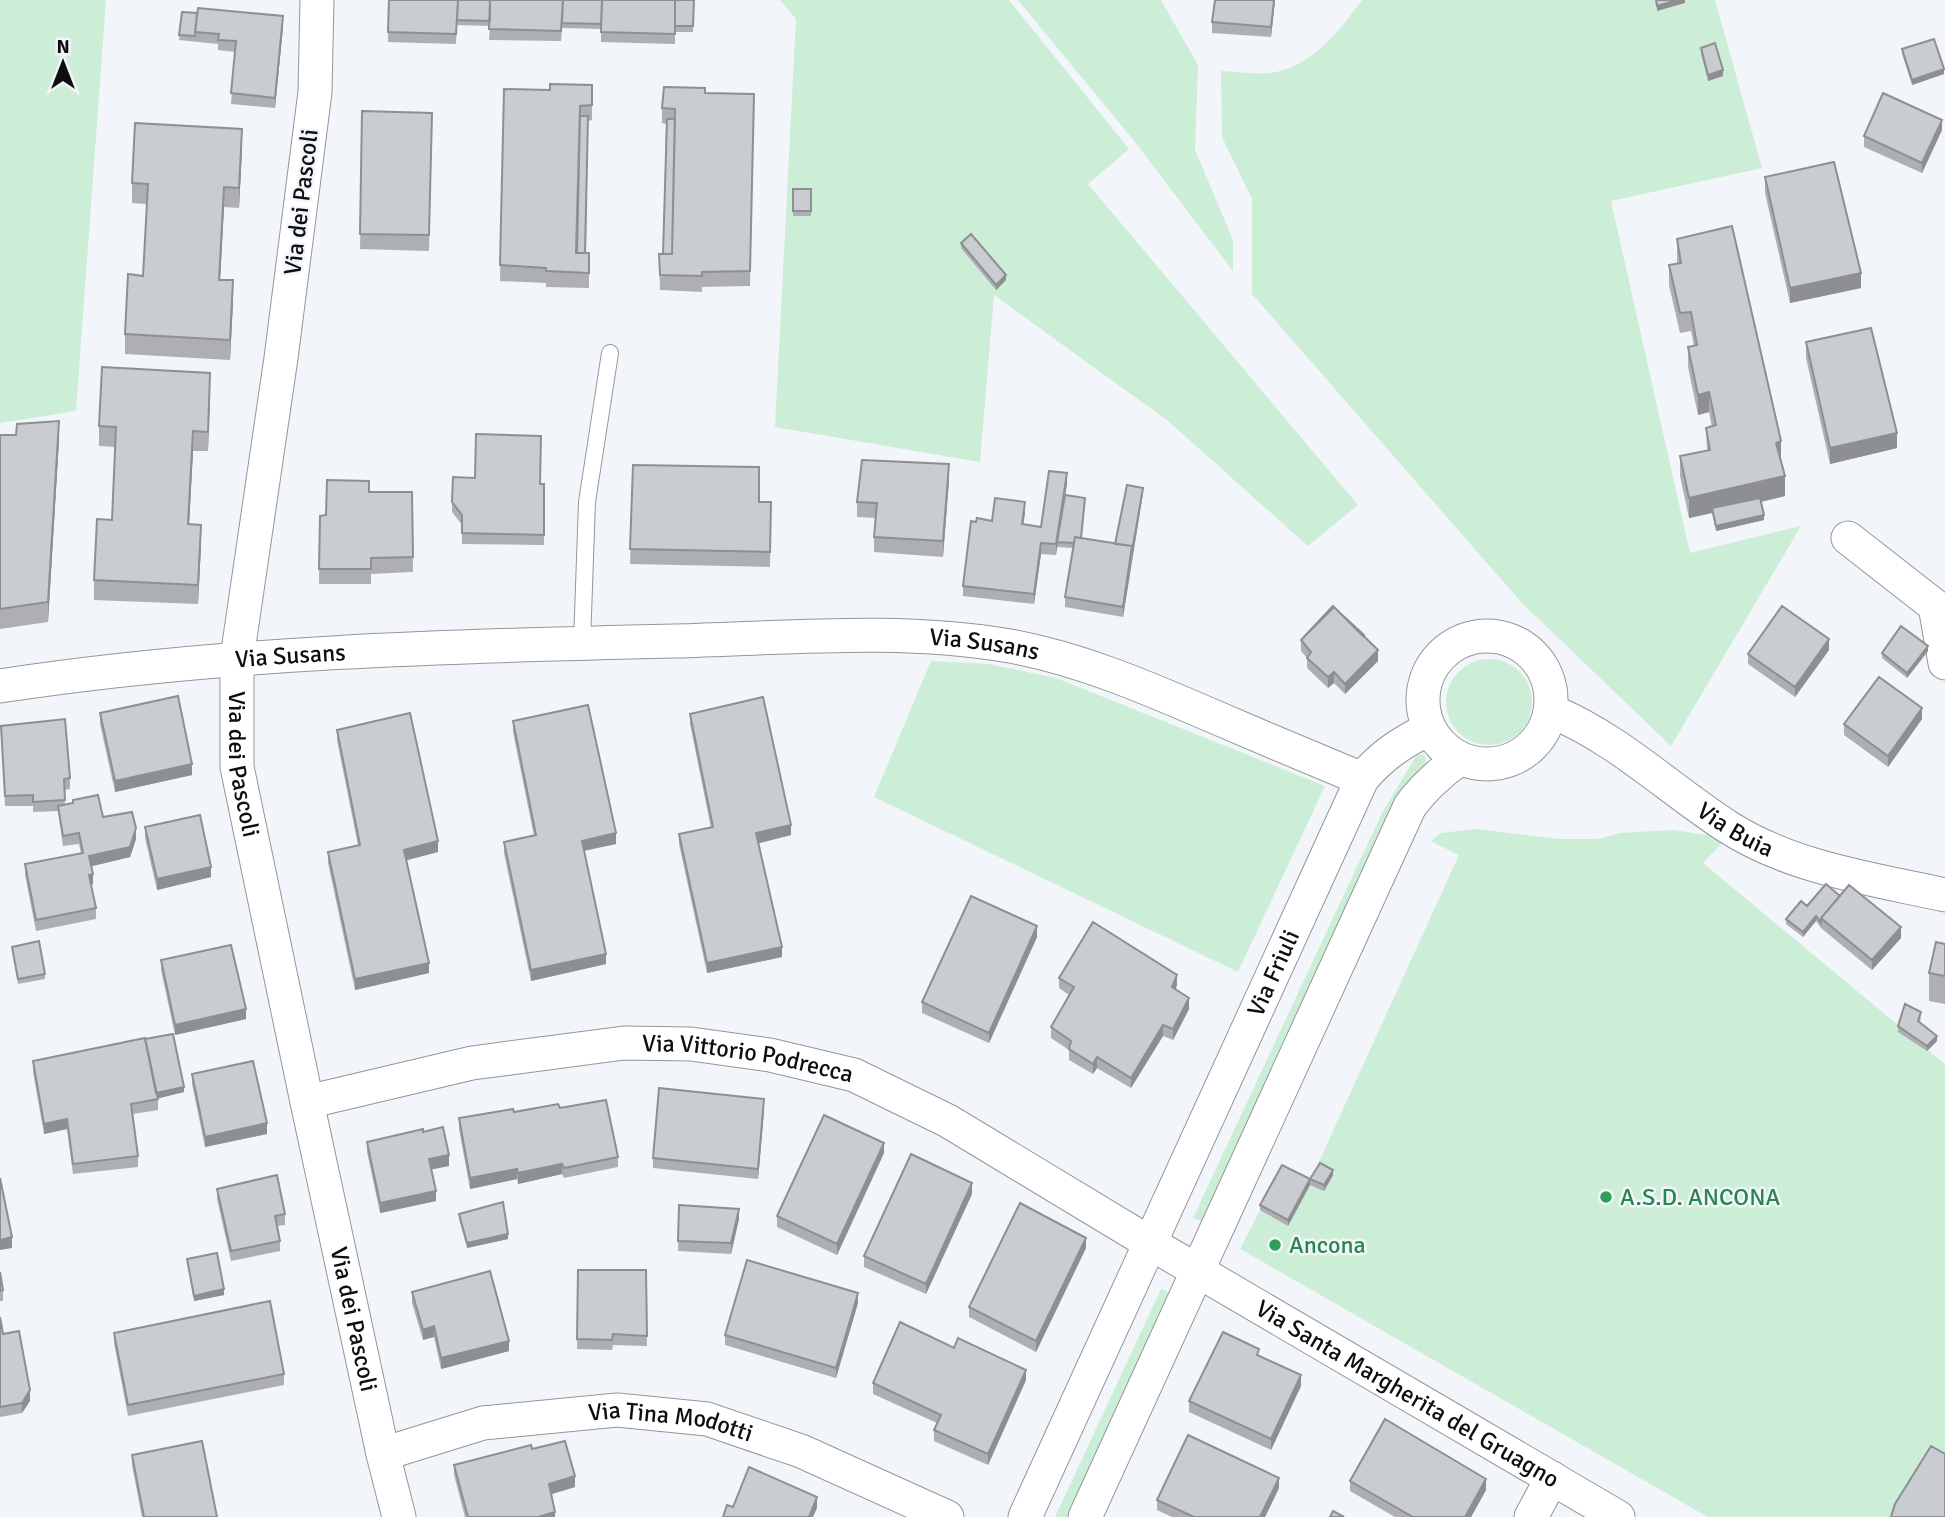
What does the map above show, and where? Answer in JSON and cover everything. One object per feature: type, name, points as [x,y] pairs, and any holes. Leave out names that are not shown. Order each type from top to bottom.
[{"type":"street","name":"Via dei Pascoli","points":[[317,0],[315,92],[281,358],[237,658],[237,766],[307,1102],[399,1517]]},
{"type":"street","points":[[1848,538],[1935,606],[1945,663]]},
{"type":"street","name":"Via Susans","points":[[0,686],[71,675],[237,658],[582,643],[874,636],[957,639],[1060,657],[1128,680],[1362,779]]},
{"type":"street","points":[[1478,636],[1498,637],[1517,643],[1534,655],[1545,672],[1551,691],[1550,712],[1545,729],[1534,744],[1520,756],[1502,763],[1481,765],[1460,759],[1447,751],[1429,729],[1423,710],[1423,690],[1430,670],[1441,654],[1458,642],[1478,636]]},
{"type":"street","name":"Via Buia","points":[[1550,712],[1593,731],[1729,828],[1775,852],[1835,871],[1945,895]]},
{"type":"street","name":"Via Friuli","points":[[1025,1517],[1362,779],[1394,748],[1429,729]]},
{"type":"street","points":[[1085,1517],[1410,806],[1421,791],[1460,759]]},
{"type":"street","name":"Via Vittorio Podrecca","points":[[307,1102],[472,1063],[624,1043],[691,1044],[770,1055],[854,1075],[948,1121],[1150,1243]]},
{"type":"street","points":[[1150,1243],[1198,1270]]},
{"type":"street","name":"Via Santa Margherita del Gruagno","points":[[1198,1270],[1618,1517]]},
{"type":"street","name":"Via Tina Modotti","points":[[383,1454],[484,1423],[617,1410],[708,1419],[801,1451],[947,1517]]},
{"type":"street","points":[[1531,1517],[1552,1478]]},
{"type":"lane","points":[[582,643],[587,502],[610,353]]},
{"type":"green space","points":[[0,0],[106,0],[76,411],[0,423]]},
{"type":"green space","points":[[780,0],[1009,0],[1129,149],[1088,184],[1358,505],[1308,546],[1168,421],[994,295],[980,462],[775,427],[796,19]]},
{"type":"green space","points":[[1018,0],[1161,0],[1198,65],[1195,150],[1233,240],[1233,271],[1135,142]]},
{"type":"green space","points":[[1362,0],[1715,0],[1762,168],[1611,201],[1690,553],[1801,526],[1671,746],[1521,602],[1252,294],[1252,199],[1222,137],[1221,71],[1270,73],[1298,64],[1334,35]]},
{"type":"green space","points":[[1489,659],[1505,663],[1519,672],[1528,686],[1532,702],[1528,718],[1519,732],[1505,741],[1489,745],[1473,741],[1459,732],[1450,718],[1446,702],[1450,686],[1459,672],[1473,663]]},
{"type":"green space","points":[[931,661],[989,664],[1056,678],[1325,786],[1238,972],[874,797]]},
{"type":"green space","points":[[1424,754],[1426,762],[1393,813],[1204,1222],[1193,1218],[1382,813],[1416,756]]},
{"type":"green space","name":"A.S.D. ANCONA","points":[[1476,829],[1559,839],[1598,839],[1620,833],[1673,830],[1727,838],[1703,863],[1945,1064],[1945,1517],[1708,1517],[1240,1249],[1260,1210],[1310,1184],[1319,1168],[1317,1166],[1459,855],[1431,841],[1441,833]]},
{"type":"green space","points":[[1161,1289],[1170,1293],[1069,1517],[1055,1517]]},
{"type":"building","points":[[389,0],[458,0],[456,34],[388,32]]},
{"type":"building","points":[[458,0],[490,0],[490,21],[457,20]]},
{"type":"building","points":[[490,0],[563,0],[561,31],[489,29]]},
{"type":"building","points":[[563,0],[602,0],[601,24],[562,23]]},
{"type":"building","points":[[602,0],[675,0],[675,34],[601,32]]},
{"type":"building","points":[[675,0],[694,0],[693,26],[675,26]]},
{"type":"building","points":[[1215,0],[1274,0],[1271,27],[1212,22]]},
{"type":"building","points":[[1656,0],[1678,0],[1657,6]]},
{"type":"building","points":[[198,8],[283,16],[275,98],[231,93],[236,41],[218,40],[219,34],[195,32]]},
{"type":"building","points":[[182,12],[197,13],[195,36],[179,35]]},
{"type":"building","points":[[1934,39],[1944,69],[1912,80],[1902,49]]},
{"type":"building","points":[[1715,43],[1723,70],[1708,75],[1701,48]]},
{"type":"building","points":[[550,84],[592,85],[592,105],[580,106],[576,253],[589,253],[589,273],[500,265],[504,89],[550,90]]},
{"type":"building","points":[[664,87],[705,88],[705,93],[754,94],[750,271],[702,272],[702,276],[660,275],[659,254],[672,254],[675,109],[662,108]]},
{"type":"building","points":[[1883,93],[1942,120],[1922,163],[1864,136]]},
{"type":"building","points":[[362,111],[432,113],[429,235],[360,234]]},
{"type":"building","points":[[580,116],[588,116],[585,253],[577,253]]},
{"type":"building","points":[[667,119],[675,119],[672,254],[663,254]]},
{"type":"building","points":[[135,123],[242,129],[239,188],[224,187],[219,280],[233,280],[230,340],[125,334],[128,274],[143,276],[148,184],[132,183]]},
{"type":"building","points":[[1834,162],[1861,273],[1790,288],[1765,177]]},
{"type":"building","points":[[793,189],[811,189],[811,211],[793,211]]},
{"type":"building","points":[[1732,226],[1781,441],[1776,443],[1785,476],[1689,498],[1680,456],[1710,450],[1706,428],[1716,425],[1709,392],[1698,395],[1688,347],[1697,345],[1691,312],[1680,313],[1669,265],[1681,263],[1677,239]]},
{"type":"building","points":[[971,234],[1006,275],[996,285],[961,243]]},
{"type":"building","points":[[1871,328],[1897,433],[1830,448],[1806,342]]},
{"type":"building","points":[[102,367],[210,373],[208,432],[193,431],[188,524],[201,525],[198,585],[94,580],[97,519],[112,520],[116,427],[99,426]]},
{"type":"building","points":[[59,421],[48,602],[0,609],[0,435],[16,435],[17,424]]},
{"type":"building","points":[[476,434],[541,436],[540,484],[544,484],[544,535],[462,533],[462,515],[452,502],[453,477],[475,478]]},
{"type":"building","points":[[862,460],[949,464],[943,541],[874,537],[877,503],[857,502]]},
{"type":"building","points":[[633,465],[759,467],[759,502],[771,502],[770,552],[630,549]]},
{"type":"building","points":[[1049,471],[1067,473],[1056,544],[1041,543],[1034,594],[963,586],[971,521],[976,522],[977,518],[992,521],[995,498],[1025,502],[1022,524],[1041,527]]},
{"type":"building","points":[[327,480],[369,481],[369,492],[412,492],[413,557],[371,558],[371,569],[319,569],[320,516],[326,515]]},
{"type":"building","points":[[1127,485],[1143,488],[1132,551],[1132,546],[1115,544]]},
{"type":"building","points":[[1065,495],[1085,498],[1081,538],[1075,537],[1074,543],[1057,542]]},
{"type":"building","points":[[1760,498],[1764,515],[1716,526],[1712,508]]},
{"type":"building","points":[[1075,537],[1132,546],[1123,607],[1065,597]]},
{"type":"building","points":[[1333,606],[1334,607],[1301,640]]},
{"type":"building","points":[[1782,606],[1829,639],[1795,687],[1748,654]]},
{"type":"building","points":[[1334,607],[1378,650],[1345,684],[1334,672],[1328,677],[1307,658],[1311,652],[1301,640]]},
{"type":"building","points":[[1901,626],[1928,646],[1907,673],[1882,653]]},
{"type":"building","points":[[1879,677],[1922,708],[1888,756],[1844,724]]},
{"type":"building","points":[[178,696],[192,764],[115,781],[100,713]]},
{"type":"building","points":[[763,697],[791,825],[756,833],[782,947],[707,963],[679,834],[713,827],[690,714]]},
{"type":"building","points":[[588,705],[616,833],[582,841],[606,954],[531,970],[504,842],[536,835],[513,721]]},
{"type":"building","points":[[410,713],[438,841],[404,850],[429,963],[355,979],[328,852],[360,845],[337,730]]},
{"type":"building","points":[[65,719],[70,778],[64,779],[65,800],[33,802],[33,795],[5,796],[1,726]]},
{"type":"building","points":[[98,795],[103,817],[132,812],[136,828],[130,847],[89,856],[93,874],[89,875],[96,908],[36,920],[25,864],[83,853],[79,833],[63,836],[58,806]]},
{"type":"building","points":[[200,815],[211,867],[157,879],[145,827]]},
{"type":"building","points":[[1826,884],[1840,896],[1821,918],[1821,923],[1816,916],[1803,932],[1786,919],[1801,901],[1807,906]]},
{"type":"building","points":[[1849,885],[1901,927],[1872,960],[1821,918]]},
{"type":"building","points":[[971,896],[1037,926],[989,1033],[922,1002]]},
{"type":"building","points":[[1093,922],[1177,975],[1172,987],[1189,998],[1173,1029],[1163,1025],[1131,1078],[1097,1057],[1093,1064],[1069,1049],[1071,1041],[1051,1027],[1074,987],[1059,978]]},
{"type":"building","points":[[39,941],[45,974],[18,979],[12,947]]},
{"type":"building","points":[[1936,942],[1945,944],[1945,976],[1929,973]]},
{"type":"building","points":[[231,945],[246,1009],[175,1025],[161,960]]},
{"type":"building","points":[[1905,1004],[1921,1012],[1918,1021],[1937,1036],[1927,1046],[1898,1026]]},
{"type":"building","points":[[173,1034],[184,1087],[156,1093],[145,1039]]},
{"type":"building","points":[[145,1038],[158,1099],[131,1104],[138,1156],[73,1164],[67,1119],[44,1124],[33,1061]]},
{"type":"building","points":[[253,1061],[267,1123],[205,1137],[192,1074]]},
{"type":"building","points":[[659,1088],[764,1099],[758,1169],[653,1158]]},
{"type":"building","points":[[606,1100],[618,1157],[564,1168],[562,1164],[518,1173],[517,1169],[470,1178],[459,1118],[513,1109],[514,1112],[558,1104],[560,1108]]},
{"type":"building","points":[[824,1115],[884,1143],[837,1244],[777,1216]]},
{"type":"building","points":[[443,1127],[449,1155],[429,1159],[436,1191],[380,1203],[367,1142]]},
{"type":"building","points":[[911,1154],[972,1183],[926,1284],[864,1256]]},
{"type":"building","points":[[1320,1163],[1333,1170],[1324,1185],[1310,1179]]},
{"type":"building","points":[[1282,1165],[1310,1179],[1288,1220],[1260,1205]]},
{"type":"building","points":[[277,1175],[285,1214],[275,1216],[280,1241],[231,1251],[217,1189]]},
{"type":"building","points":[[0,1178],[12,1237],[0,1240]]},
{"type":"building","points":[[503,1202],[508,1234],[467,1243],[459,1214]]},
{"type":"building","points":[[1020,1203],[1086,1238],[1036,1341],[969,1307]]},
{"type":"building","points":[[679,1205],[739,1209],[731,1243],[678,1241]]},
{"type":"building","points":[[217,1253],[224,1289],[194,1296],[187,1259]]},
{"type":"building","points":[[747,1260],[858,1293],[836,1368],[725,1335]]},
{"type":"building","points":[[578,1270],[646,1270],[647,1336],[613,1334],[612,1340],[577,1339]]},
{"type":"building","points":[[490,1271],[509,1341],[441,1358],[434,1326],[423,1330],[412,1292]]},
{"type":"building","points":[[270,1301],[284,1374],[128,1405],[114,1333]]},
{"type":"building","points":[[0,1317],[3,1334],[19,1331],[30,1390],[22,1403],[0,1407]]},
{"type":"building","points":[[900,1322],[954,1348],[958,1338],[1026,1370],[988,1454],[934,1430],[941,1415],[873,1383]]},
{"type":"building","points":[[1223,1332],[1259,1349],[1257,1355],[1301,1375],[1271,1439],[1189,1401]]},
{"type":"building","points":[[1385,1419],[1486,1479],[1465,1517],[1413,1517],[1350,1481]]},
{"type":"building","points":[[1188,1435],[1279,1478],[1260,1517],[1194,1517],[1157,1500]]},
{"type":"building","points":[[202,1441],[217,1517],[144,1517],[132,1455]]},
{"type":"building","points":[[565,1441],[575,1476],[549,1484],[555,1512],[538,1517],[468,1517],[454,1465],[531,1445],[532,1449]]},
{"type":"building","points":[[1931,1446],[1945,1454],[1945,1517],[1891,1517],[1895,1504]]},
{"type":"building","points":[[749,1467],[817,1497],[809,1517],[723,1517],[727,1505],[733,1507]]},
{"type":"building","points":[[1333,1511],[1344,1517],[1330,1517]]},
{"type":"place","name":"A.S.D. ANCONA","points":[[1606,1197]]},
{"type":"place","name":"Ancona","points":[[1275,1245]]}]
